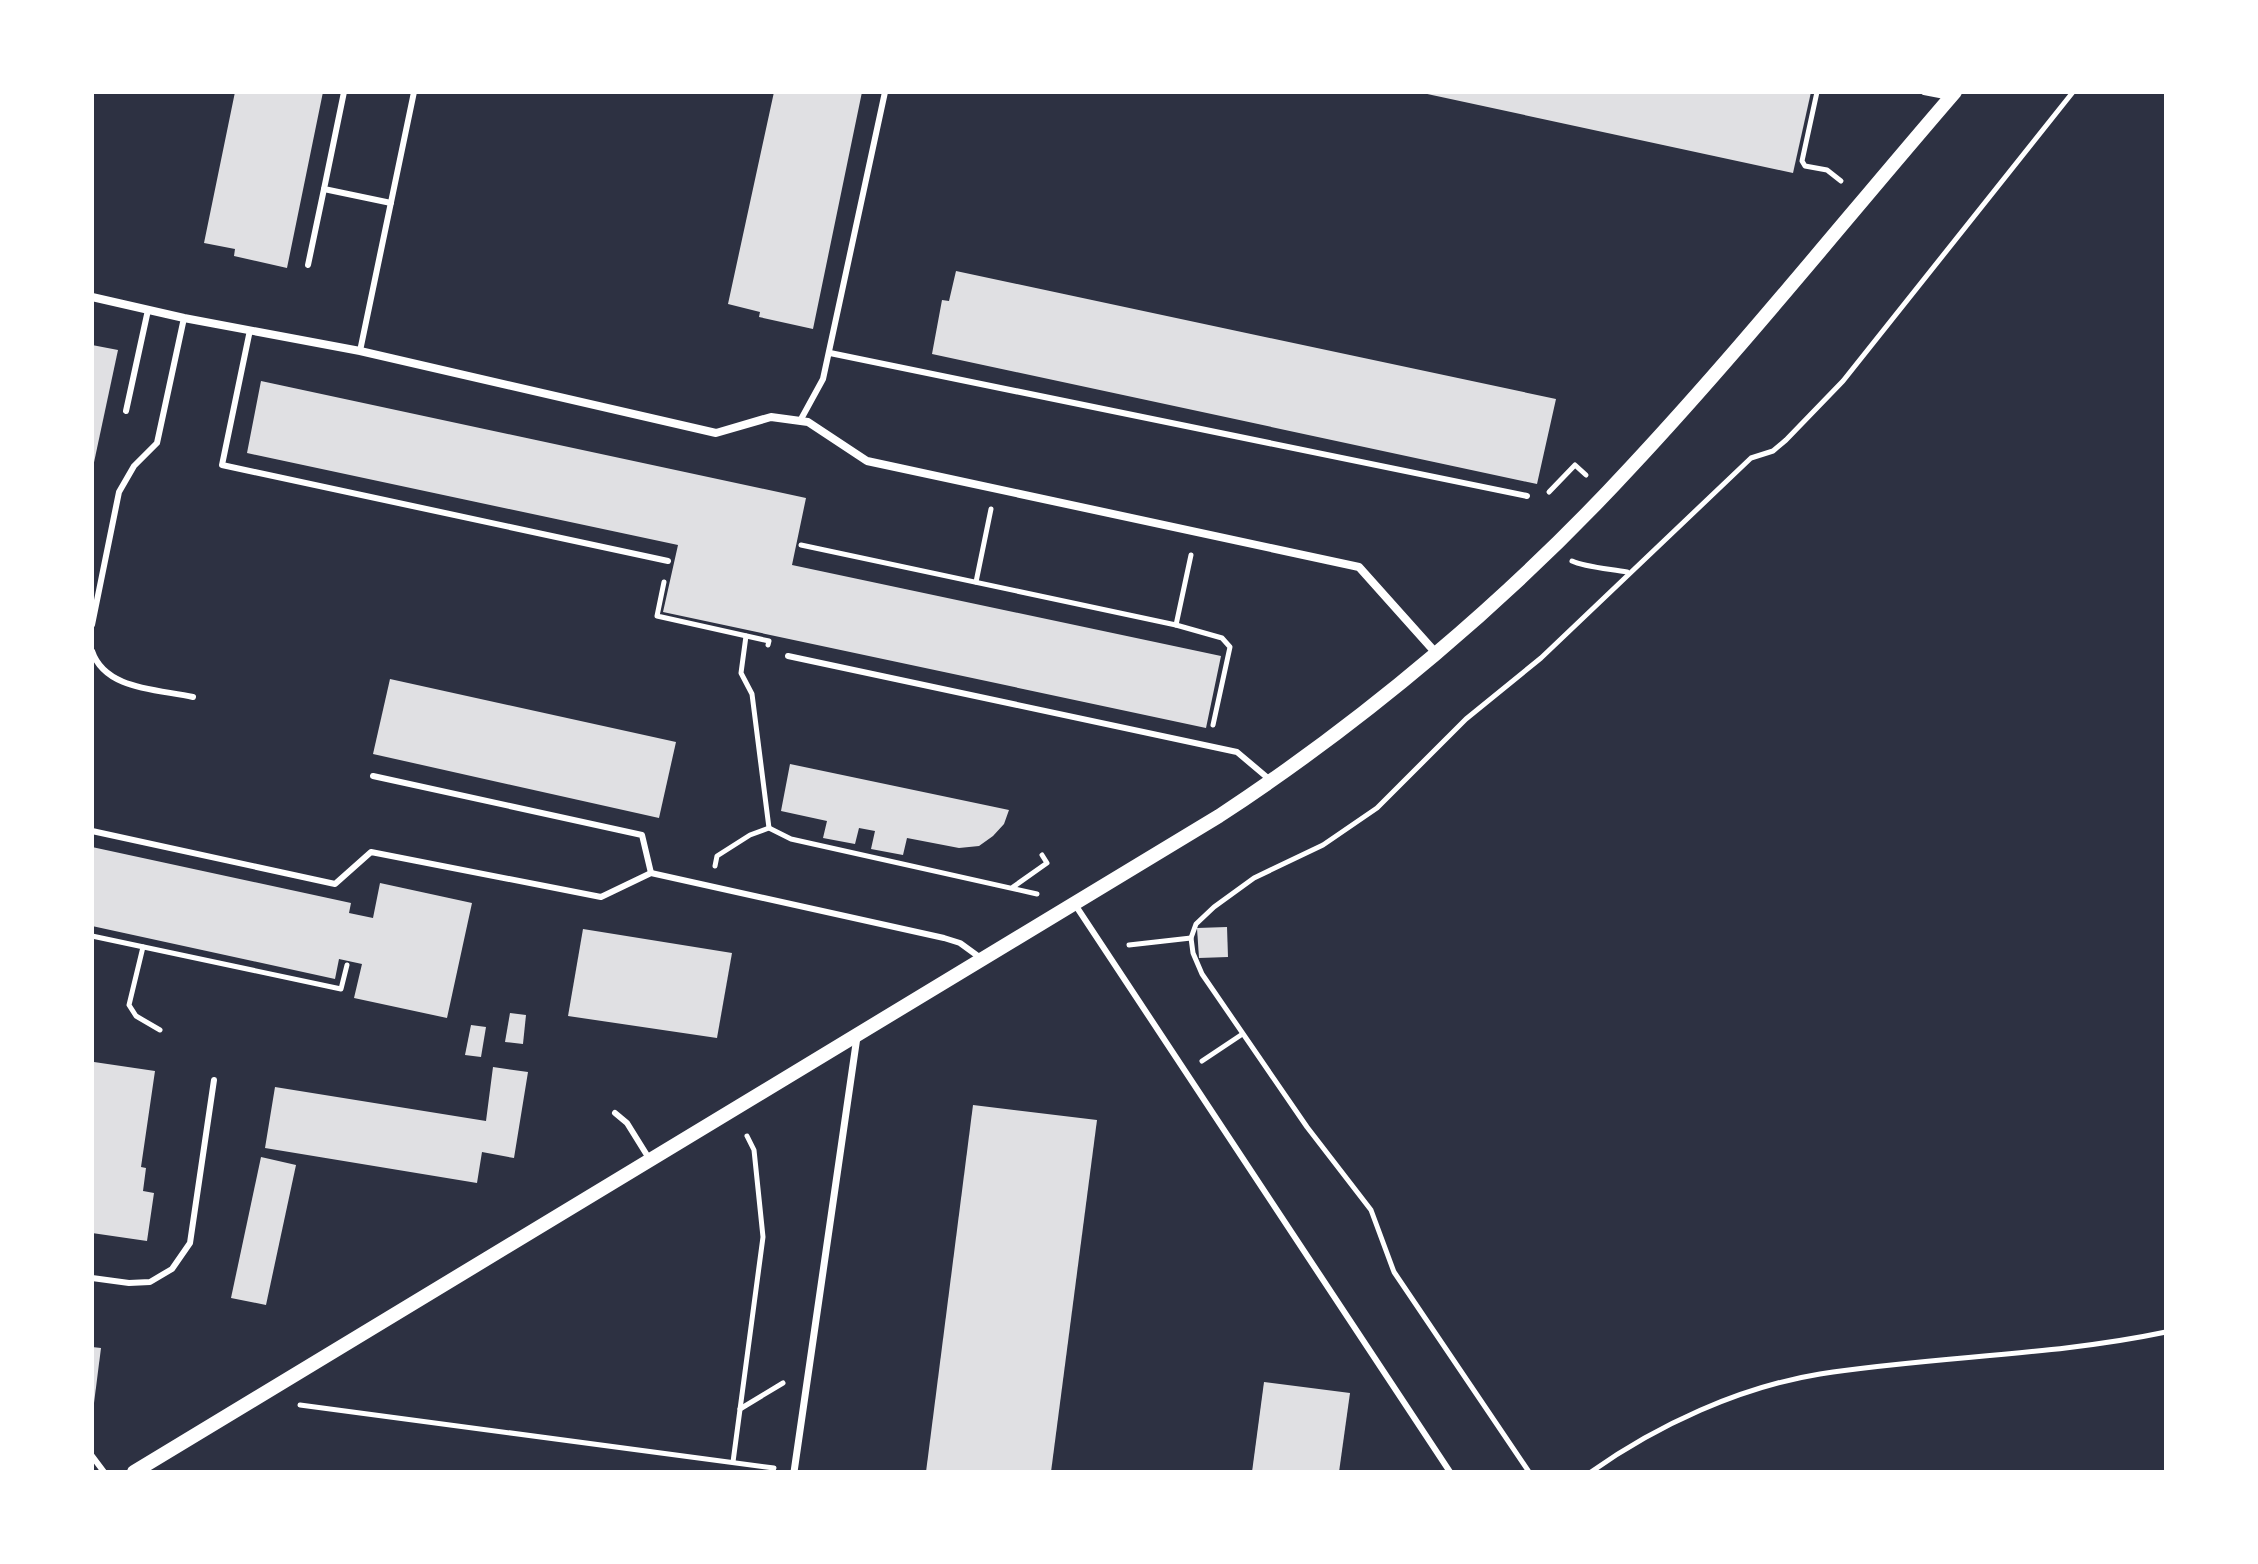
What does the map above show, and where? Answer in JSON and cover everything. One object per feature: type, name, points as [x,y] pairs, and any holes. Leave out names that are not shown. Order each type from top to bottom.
[{"type":"street","points":[[134,1472],[1074,903],[1272,781],[1317,749],[1435,652],[1555,545],[1629,470],[1693,400],[1952,95]]},
{"type":"street","points":[[92,297],[184,318],[360,351],[716,433],[771,417],[808,422],[867,461],[1359,567],[1435,652]]},
{"type":"street","points":[[794,1472],[857,1034]]},
{"type":"lane","points":[[308,265],[344,92]]},
{"type":"lane","points":[[360,351],[414,92]]},
{"type":"lane","points":[[800,421],[823,379],[830,353],[885,92]]},
{"type":"lane","points":[[1924,92],[1952,95]]},
{"type":"lane","points":[[324,189],[391,203]]},
{"type":"lane","points":[[126,411],[148,310]]},
{"type":"lane","points":[[92,625],[119,492],[134,466],[157,443],[184,318]]},
{"type":"lane","points":[[250,330],[222,465],[668,561]]},
{"type":"lane","points":[[830,353],[1527,496]]},
{"type":"lane","points":[[92,651],[96,664],[113,680],[193,697]]},
{"type":"lane","points":[[788,656],[1237,752],[1272,781]]},
{"type":"lane","points":[[373,776],[642,835],[651,873]]},
{"type":"lane","points":[[92,831],[335,884],[371,852],[601,897],[651,873],[944,938],[960,943],[982,959]]},
{"type":"lane","points":[[1074,903],[1450,1472]]},
{"type":"lane","points":[[92,1278],[129,1283],[150,1282],[172,1269],[190,1243],[214,1080]]},
{"type":"lane","points":[[615,1113],[627,1123],[650,1160]]},
{"type":"lane","points":[[92,1456],[104,1472]]},
{"type":"path","points":[[1817,92],[1802,161],[1805,166],[1827,170],[1841,181]]},
{"type":"path","points":[[1529,1472],[1394,1272],[1371,1210],[1241,1035],[1202,974],[1193,953],[1191,938],[1196,924],[1254,878],[1323,845],[1377,808],[1466,719],[1541,658],[1751,458],[1773,451],[1786,440],[1843,381],[2073,92]]},
{"type":"path","points":[[1554,487],[1575,465],[1586,475]]},
{"type":"path","points":[[976,582],[995,489]]},
{"type":"path","points":[[1176,625],[1196,532]]},
{"type":"path","points":[[801,545],[1176,625],[1222,638],[1230,647],[1212,728]]},
{"type":"path","points":[[1570,560],[1583,567],[1594,565],[1628,573]]},
{"type":"path","points":[[668,561],[657,616],[769,641]]},
{"type":"path","points":[[746,636],[741,673],[752,694],[769,828]]},
{"type":"path","points":[[710,886],[717,856],[750,835],[769,828],[791,839],[1039,895]]},
{"type":"path","points":[[1012,888],[1047,863],[1042,855]]},
{"type":"path","points":[[92,936],[341,989],[347,965]]},
{"type":"path","points":[[1106,951],[1116,946],[1191,938]]},
{"type":"path","points":[[143,947],[129,1005],[136,1016],[160,1030]]},
{"type":"path","points":[[1185,1072],[1241,1035]]},
{"type":"path","points":[[733,1463],[763,1237],[754,1150],[747,1136]]},
{"type":"path","points":[[1591,1472],[1647,1437],[1696,1413],[1754,1391],[1818,1375],[2066,1347],[2166,1332]]},
{"type":"path","points":[[739,1409],[810,1368]]},
{"type":"path","points":[[299,1405],[749,1465]]},
{"type":"building","points":[[235,92],[323,92],[287,268],[234,256],[235,249],[204,243]]},
{"type":"building","points":[[774,92],[862,92],[813,329],[759,317],[760,312],[728,304]]},
{"type":"building","points":[[1418,92],[1811,92],[1793,173]]},
{"type":"building","points":[[956,271],[1556,399],[1537,484],[932,354],[942,300],[949,301]]},
{"type":"building","points":[[92,345],[118,350],[93,467],[92,467]]},
{"type":"building","points":[[261,381],[806,498],[792,565],[1221,656],[1206,728],[663,612],[678,545],[247,453]]},
{"type":"building","points":[[390,679],[676,742],[659,818],[373,754]]},
{"type":"building","points":[[790,764],[1009,810],[1004,824],[979,846],[959,848],[907,838],[903,855],[871,849],[875,831],[859,828],[855,844],[823,838],[827,821],[781,811]]},
{"type":"building","points":[[92,847],[351,903],[349,913],[373,918],[380,883],[472,903],[447,1018],[354,998],[362,964],[339,959],[335,979],[92,926]]},
{"type":"building","points":[[1227,927],[1228,957],[1199,958],[1197,928]]},
{"type":"building","points":[[583,929],[732,953],[717,1038],[568,1016]]},
{"type":"building","points":[[510,1013],[526,1015],[523,1044],[505,1042]]},
{"type":"building","points":[[471,1025],[486,1027],[481,1057],[465,1055]]},
{"type":"building","points":[[94,1062],[155,1071],[141,1167],[146,1168],[143,1191],[154,1193],[147,1241],[92,1233]]},
{"type":"building","points":[[493,1067],[528,1072],[514,1158],[482,1152],[477,1183],[265,1148],[275,1087],[486,1121]]},
{"type":"building","points":[[973,1105],[1097,1120],[1051,1472],[926,1472]]},
{"type":"building","points":[[261,1157],[296,1165],[266,1305],[231,1298]]},
{"type":"building","points":[[92,1347],[101,1348],[94,1403],[92,1403]]},
{"type":"building","points":[[1264,1382],[1350,1393],[1339,1472],[1252,1472]]}]
